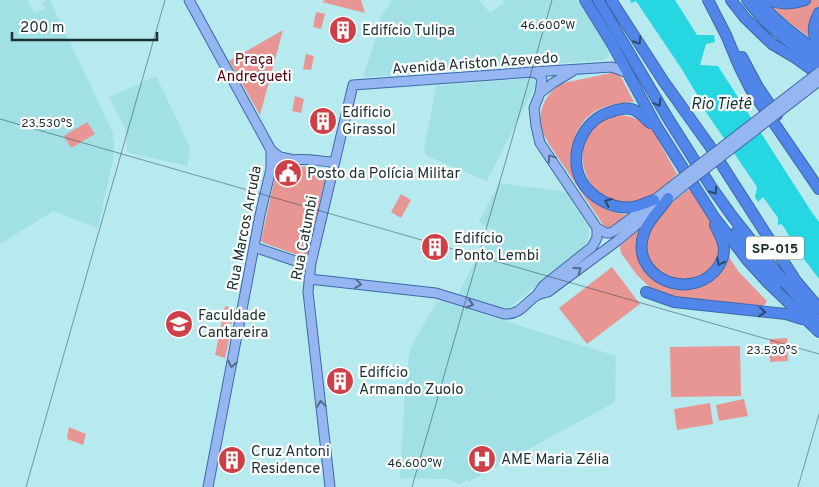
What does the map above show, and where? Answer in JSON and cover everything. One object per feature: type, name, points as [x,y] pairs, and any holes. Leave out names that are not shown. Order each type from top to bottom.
[{"type":"highway","points":[[585,0],[615,49],[656,127],[714,216],[748,261],[819,332]]},
{"type":"highway","points":[[598,0],[669,120],[732,216],[819,322]]},
{"type":"highway","name":"SP-015","points":[[611,0],[664,82],[709,145],[796,281],[819,308]]},
{"type":"highway","points":[[708,0],[750,88],[819,189]]},
{"type":"highway","points":[[716,0],[758,87],[819,178]]},
{"type":"highway","points":[[730,0],[745,18],[772,44],[819,73]]},
{"type":"highway","points":[[738,0],[761,26],[794,58]]},
{"type":"highway","points":[[747,0],[781,36],[819,64]]},
{"type":"highway","points":[[757,0],[776,20],[819,52]]},
{"type":"highway","points":[[769,0],[793,4],[805,0]]},
{"type":"highway","points":[[819,13],[813,30],[819,46]]},
{"type":"highway","points":[[654,200],[633,207],[618,207],[594,196],[581,180],[577,156],[578,147],[586,129],[599,116],[607,113],[631,108],[639,112],[656,127]]},
{"type":"highway","points":[[668,198],[647,226],[642,240],[644,260],[650,270],[664,281],[682,285],[698,283],[706,279],[720,265],[724,249],[714,222],[714,216]]},
{"type":"highway","points":[[732,216],[734,226],[757,260],[781,288],[787,302]]},
{"type":"highway","points":[[646,292],[674,302],[786,314],[807,320]]},
{"type":"main road","points":[[189,0],[271,150],[280,157],[290,159],[334,162]]},
{"type":"main road","points":[[598,68],[610,61],[615,49]]},
{"type":"main road","name":"Avenida Ariston Azevedo","points":[[353,86],[598,68],[614,68],[628,73]]},
{"type":"main road","points":[[540,94],[553,83],[575,70]]},
{"type":"main road","points":[[533,72],[542,79],[540,94],[534,108],[540,143],[598,228],[606,233],[614,231],[654,200],[680,185],[819,81]]},
{"type":"main road","points":[[537,295],[548,292],[610,246],[668,198],[680,185],[819,73]]},
{"type":"main road","name":"Rua Catumbi","points":[[330,487],[308,292],[310,266],[353,86]]},
{"type":"main road","name":"Rua Marcos Arruda","points":[[208,487],[254,247],[271,169],[271,150]]},
{"type":"main road","points":[[271,169],[278,163],[290,159]]},
{"type":"main road","points":[[309,279],[436,293],[504,314],[516,313],[537,295],[543,286],[592,248],[597,238],[598,228]]},
{"type":"main road","points":[[254,247],[310,266]]},
{"type":"shaded area","points":[[0,0],[27,0],[35,13],[45,8],[42,2],[50,0],[113,133],[113,160],[98,228],[53,211],[0,244]]},
{"type":"shaded area","points":[[393,0],[479,0],[490,13],[504,3],[502,0],[577,0],[608,48],[609,56],[604,60],[365,77],[363,76],[381,15]]},
{"type":"shaded area","points":[[156,76],[190,147],[187,166],[127,152],[125,128],[109,97]]},
{"type":"shaded area","points":[[532,78],[537,82],[535,87],[487,181],[427,156],[424,151],[436,86]]},
{"type":"shaded area","points":[[499,183],[566,192],[589,227],[586,244],[507,310],[458,295],[491,229],[479,222]]},
{"type":"shaded area","points":[[441,301],[616,356],[615,402],[468,482],[467,480],[459,484],[450,479],[400,478],[406,379],[410,349],[436,303]]},
{"type":"green space","points":[[325,0],[361,0],[365,13],[322,2]]},
{"type":"green space","points":[[765,0],[799,4],[810,0],[819,0],[819,45],[784,18]]},
{"type":"green space","points":[[316,12],[325,14],[321,29],[313,27]]},
{"type":"green space","name":"Praça Andregueti","points":[[283,30],[260,115],[229,61]]},
{"type":"green space","points":[[306,54],[314,56],[311,70],[303,69]]},
{"type":"green space","points":[[611,73],[621,77],[634,102],[610,105],[598,109],[591,114],[578,129],[571,154],[571,168],[575,180],[582,191],[602,208],[615,213],[629,215],[609,228],[604,226],[549,144],[542,130],[541,116],[544,103],[552,91],[563,83]]},
{"type":"green space","points":[[295,96],[304,99],[301,113],[292,111]]},
{"type":"green space","points":[[619,115],[637,120],[653,131],[677,174],[657,192],[642,201],[625,202],[603,197],[593,187],[585,171],[583,150],[585,140],[590,131],[607,118]]},
{"type":"green space","points":[[87,122],[95,134],[71,148],[64,136]]},
{"type":"green space","points":[[289,165],[326,169],[327,171],[307,255],[305,256],[300,256],[261,241],[275,177],[280,169]]},
{"type":"green space","points":[[689,189],[708,218],[732,262],[767,301],[762,309],[677,297],[653,290],[637,275],[621,253],[620,246]]},
{"type":"green space","points":[[401,194],[411,200],[401,218],[391,212]]},
{"type":"green space","points":[[612,267],[640,304],[587,344],[559,308]]},
{"type":"green space","points":[[225,306],[235,309],[232,324],[229,323],[227,330],[231,331],[225,358],[215,355]]},
{"type":"green space","points":[[787,338],[788,361],[770,362],[770,339]]},
{"type":"green space","points":[[740,346],[741,396],[671,397],[670,347]]},
{"type":"green space","points":[[744,399],[748,416],[719,421],[716,405]]},
{"type":"green space","points":[[710,403],[713,424],[677,430],[674,409]]},
{"type":"green space","points":[[69,427],[86,434],[83,445],[67,439]]},
{"type":"water","name":"Rio Tietê","points":[[631,0],[675,0],[697,35],[714,35],[715,42],[706,44],[700,65],[718,66],[819,222],[819,279],[795,247],[784,227],[781,224],[778,225],[778,218],[763,197],[758,202],[755,197],[757,187],[706,112],[681,68],[636,1],[631,3]]},
{"type":"place","name":"Edifício Tulipa","points":[[343,30]]},
{"type":"place","name":"Edificio Girassol","points":[[323,121]]},
{"type":"place","name":"Posto da Polícia Militar","points":[[288,173]]},
{"type":"place","name":"Edifício Ponto Lembi","points":[[435,247]]},
{"type":"place","name":"Faculdade Cantareira","points":[[179,324]]},
{"type":"place","name":"Edifício Armando Zuolo","points":[[340,381]]},
{"type":"place","name":"AME Maria Zélia","points":[[482,459]]},
{"type":"place","name":"Cruz Antoni Residence","points":[[232,460]]}]
